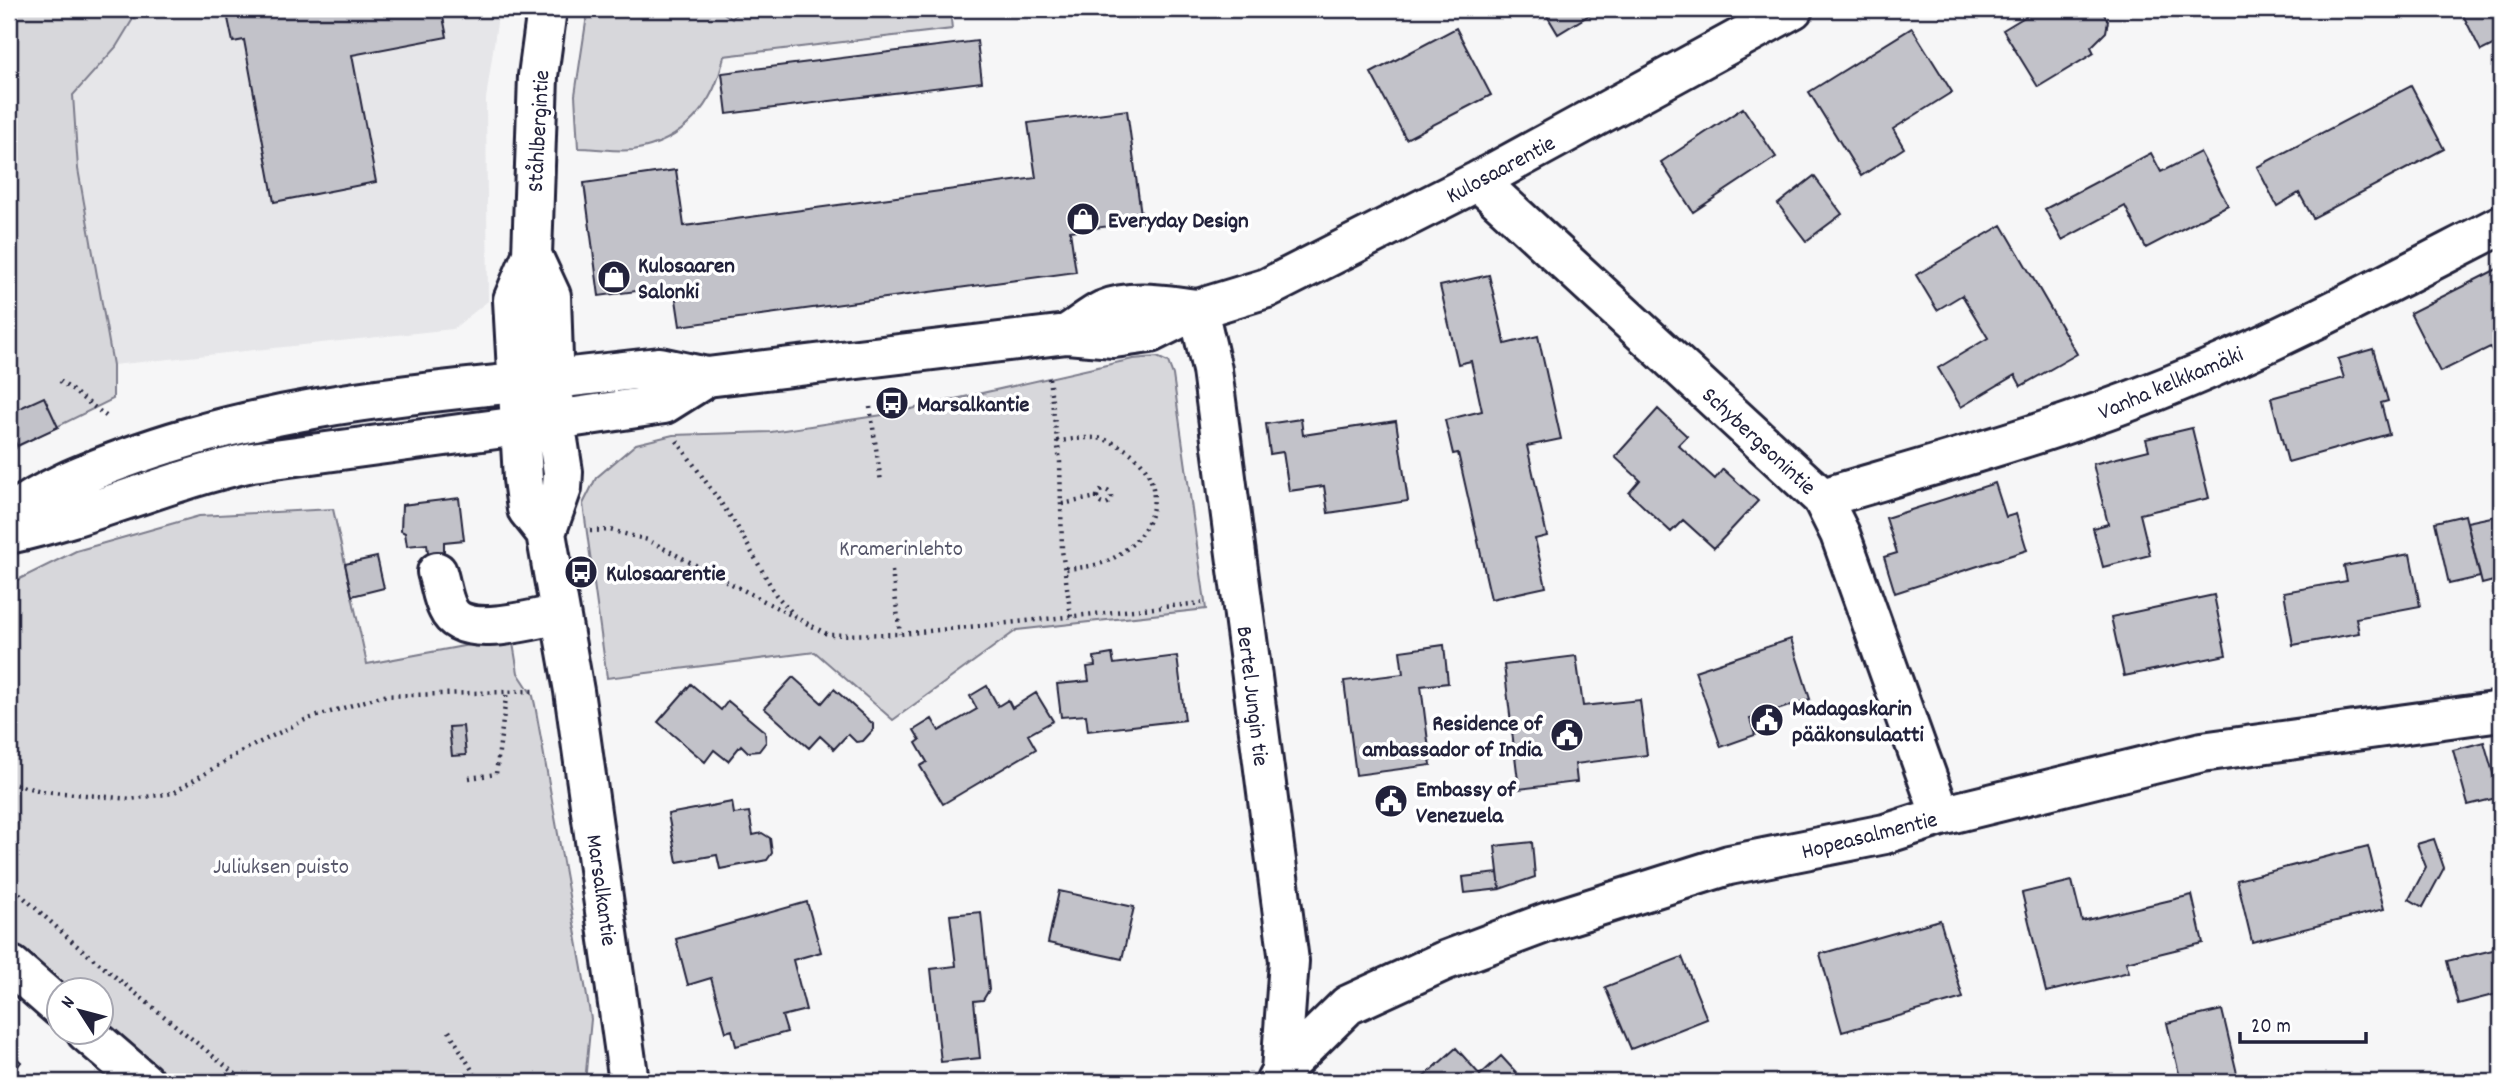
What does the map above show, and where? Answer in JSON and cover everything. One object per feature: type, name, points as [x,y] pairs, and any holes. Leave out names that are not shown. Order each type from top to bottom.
[{"type":"street","name":"Ståhlbergintie","points":[[537,423],[536,381],[513,300],[532,254],[536,103],[547,9]]},
{"type":"street","name":"Kulosaarentie","points":[[9,515],[34,496],[76,476],[166,443],[293,411],[660,367],[707,377],[1067,334],[1115,338],[1150,333],[1198,309],[1267,288],[1478,181],[1793,9]]},
{"type":"street","name":"Schybergsonintie","points":[[1478,181],[1822,498],[1840,534],[1941,816]]},
{"type":"street","name":"Vanha kelkkamäki","points":[[1822,498],[2039,433],[2158,391],[2365,296],[2501,225]]},
{"type":"street","name":"Bertel Jungin tie","points":[[1198,309],[1212,370],[1289,961],[1283,1079]]},
{"type":"street","name":"Kulosaarentie","points":[[9,534],[43,527],[210,471],[252,462],[664,404],[707,377]]},
{"type":"street","name":"Marsalkantie","points":[[537,423],[527,509],[562,532],[560,614],[574,691],[629,1082]]},
{"type":"street","points":[[437,572],[448,612],[462,624],[487,627],[560,614]]},
{"type":"street","name":"Hopeasalmentie","points":[[1283,1079],[1348,1005],[1444,961],[1548,922],[1729,865],[1885,834],[1941,816],[2202,752],[2501,711]]},
{"type":"street","points":[[12,966],[46,996]]},
{"type":"street","points":[[103,1046],[144,1082]]},
{"type":"path","points":[[1049,380],[1062,504],[1062,550],[1072,617]]},
{"type":"path","points":[[60,381],[106,416]]},
{"type":"path","points":[[870,407],[881,482]]},
{"type":"path","points":[[674,436],[735,523],[776,595],[801,622]]},
{"type":"path","points":[[1057,441],[1093,438],[1107,440],[1128,452],[1143,467],[1154,490],[1156,506],[1147,525],[1118,555],[1098,564],[1066,569]]},
{"type":"path","points":[[1062,504],[1097,497]]},
{"type":"path","points":[[562,532],[610,530],[648,540],[829,635],[900,634],[1241,599]]},
{"type":"path","points":[[892,571],[900,634]]},
{"type":"path","points":[[469,778],[496,774],[507,690]]},
{"type":"path","points":[[9,783],[41,791],[131,799],[173,793],[242,751],[305,720],[381,696],[507,690],[574,691]]},
{"type":"path","points":[[9,884],[75,944],[245,1082]]},
{"type":"path","points":[[449,1031],[479,1082]]},
{"type":"path","points":[[1160,1082],[1209,1077],[1283,1079]]},
{"type":"shaded area","points":[[139,9],[499,9],[486,99],[488,301],[453,329],[113,365],[78,169],[73,94],[116,47]]},
{"type":"green space","points":[[9,9],[139,9],[116,47],[73,95],[78,169],[113,365],[113,399],[18,446],[9,456]]},
{"type":"green space","points":[[588,9],[718,9],[732,19],[740,9],[950,9],[952,29],[724,56],[720,73],[705,105],[682,129],[651,146],[613,150],[578,148],[575,95]]},
{"type":"green space","name":"Kramerinlehto","points":[[1157,357],[1168,362],[1173,375],[1206,609],[1017,630],[893,720],[815,652],[607,678],[583,504],[596,478],[636,444],[673,435],[771,432],[889,414],[1133,359]]},
{"type":"green space","name":"Juliuksen puisto","points":[[333,509],[367,664],[512,637],[518,673],[533,696],[535,705],[591,1019],[585,1082],[171,1082],[116,1034],[116,976],[49,976],[9,941],[9,584],[76,551],[199,516]]},
{"type":"building","points":[[226,9],[460,11],[442,12],[447,37],[352,55],[376,182],[274,202],[244,40],[233,42]]},
{"type":"building","points":[[1543,9],[1599,9],[1558,34]]},
{"type":"building","points":[[2038,9],[2066,9],[2070,16],[2084,9],[2096,9],[2102,11],[2108,21],[2106,32],[2091,47],[2094,53],[2038,87],[2003,30]]},
{"type":"building","points":[[2460,9],[2499,9],[2501,41],[2481,51]]},
{"type":"building","points":[[1456,28],[1491,95],[1406,139],[1371,73]]},
{"type":"building","points":[[1912,28],[1952,92],[1893,129],[1904,148],[1861,176],[1809,92]]},
{"type":"building","points":[[977,41],[982,82],[727,114],[722,73]]},
{"type":"building","points":[[2411,86],[2444,149],[2313,218],[2299,193],[2277,206],[2257,167]]},
{"type":"building","points":[[1743,108],[1776,157],[1693,212],[1661,162]]},
{"type":"building","points":[[1127,110],[1142,222],[1070,231],[1076,272],[680,326],[674,286],[599,296],[584,183],[676,170],[684,226],[1036,178],[1028,123]]},
{"type":"building","points":[[2200,152],[2228,205],[2146,248],[2125,206],[2062,240],[2045,209],[2151,153],[2161,172]]},
{"type":"building","points":[[1814,176],[1842,214],[1806,241],[1778,204]]},
{"type":"building","points":[[2002,225],[2077,354],[2021,386],[2015,375],[1961,407],[1938,368],[1988,338],[1962,295],[1937,310],[1916,275]]},
{"type":"building","points":[[2501,267],[2501,358],[2497,360],[2490,347],[2440,372],[2410,313]]},
{"type":"building","points":[[1489,275],[1505,344],[1538,336],[1561,439],[1527,446],[1547,536],[1535,539],[1546,587],[1491,599],[1458,453],[1453,454],[1445,420],[1482,411],[1471,361],[1458,364],[1440,286]]},
{"type":"building","points":[[2373,349],[2388,401],[2381,403],[2389,434],[2288,462],[2271,398],[2344,378],[2338,359]]},
{"type":"building","points":[[44,397],[58,427],[17,446],[9,428],[9,413]]},
{"type":"building","points":[[1658,409],[1687,436],[1678,445],[1715,479],[1723,469],[1758,501],[1714,548],[1683,520],[1671,532],[1629,493],[1640,480],[1615,457]]},
{"type":"building","points":[[1301,419],[1303,435],[1396,421],[1408,501],[1328,513],[1324,486],[1289,491],[1283,452],[1270,454],[1266,424]]},
{"type":"building","points":[[2192,428],[2209,498],[2140,514],[2150,555],[2103,567],[2093,528],[2108,524],[2093,464],[2149,450],[2146,439]]},
{"type":"building","points":[[1995,483],[2006,517],[2016,514],[2027,550],[1895,593],[1884,557],[1897,553],[1886,518]]},
{"type":"building","points":[[459,498],[464,540],[444,542],[444,551],[428,553],[427,544],[407,546],[405,533],[401,531],[402,505]]},
{"type":"building","points":[[2465,515],[2480,577],[2449,584],[2435,522]]},
{"type":"building","points":[[2501,515],[2501,579],[2482,584],[2467,522]]},
{"type":"building","points":[[2410,554],[2420,606],[2356,618],[2359,633],[2293,645],[2284,592],[2347,581],[2344,566]]},
{"type":"building","points":[[377,557],[384,588],[352,596],[345,564]]},
{"type":"building","points":[[2214,595],[2226,655],[2124,676],[2111,617]]},
{"type":"building","points":[[1791,639],[1810,699],[1750,719],[1755,735],[1721,747],[1695,671]]},
{"type":"building","points":[[1444,645],[1448,683],[1421,686],[1431,765],[1356,775],[1344,681],[1403,674],[1400,651]]},
{"type":"building","points":[[1112,654],[1114,664],[1177,656],[1185,720],[1088,731],[1086,715],[1061,717],[1057,684],[1089,681],[1087,667],[1095,666],[1094,657]]},
{"type":"building","points":[[1576,656],[1583,706],[1640,700],[1647,755],[1575,764],[1577,782],[1519,789],[1504,665]]},
{"type":"building","points":[[793,677],[822,703],[834,689],[873,724],[873,730],[863,741],[856,742],[848,734],[834,749],[820,736],[809,748],[764,708]]},
{"type":"building","points":[[691,684],[721,710],[728,701],[765,732],[766,742],[759,751],[748,752],[741,745],[728,761],[714,750],[705,762],[658,722]]},
{"type":"building","points":[[987,686],[998,706],[1008,700],[1012,708],[1036,693],[1053,721],[1028,735],[1036,749],[943,804],[920,766],[927,762],[916,743],[920,740],[914,730],[932,719],[939,731],[977,709],[970,696]]},
{"type":"building","points":[[463,726],[466,755],[452,756],[449,727]]},
{"type":"building","points":[[2484,742],[2500,797],[2468,805],[2453,750]]},
{"type":"building","points":[[732,802],[734,814],[749,812],[753,835],[762,833],[770,838],[772,853],[767,860],[720,869],[717,855],[677,862],[668,814]]},
{"type":"building","points":[[2434,839],[2444,868],[2423,907],[2409,899],[2426,867],[2417,844]]},
{"type":"building","points":[[1532,842],[1535,877],[1500,889],[1495,846]]},
{"type":"building","points":[[2368,846],[2384,909],[2252,942],[2237,880]]},
{"type":"building","points":[[1498,873],[1500,889],[1465,893],[1463,877]]},
{"type":"building","points":[[2072,881],[2082,921],[2192,895],[2203,943],[2126,962],[2129,972],[2046,992],[2022,893]]},
{"type":"building","points":[[1059,891],[1134,907],[1122,959],[1048,943]]},
{"type":"building","points":[[807,902],[821,952],[793,960],[806,1010],[782,1016],[787,1032],[736,1046],[732,1030],[726,1032],[711,978],[688,985],[676,939]]},
{"type":"building","points":[[981,912],[989,990],[983,1000],[974,1001],[980,1058],[941,1062],[931,969],[956,966],[950,915]]},
{"type":"building","points":[[1940,920],[1963,998],[1842,1032],[1820,954]]},
{"type":"building","points":[[2501,948],[2501,993],[2458,1004],[2447,961]]},
{"type":"building","points":[[1682,957],[1707,1019],[1631,1049],[1605,987]]},
{"type":"building","points":[[2222,1010],[2239,1082],[2181,1082],[2167,1023]]},
{"type":"building","points":[[1456,1048],[1480,1075],[1501,1056],[1525,1082],[1418,1082]]},
{"type":"building","points":[[9,1051],[21,1062],[9,1077]]},
{"type":"place","name":"Everyday Design","points":[[1083,219]]},
{"type":"place","name":"Kulosaaren Salonki","points":[[614,277]]},
{"type":"place","name":"Marsalkantie","points":[[892,403]]},
{"type":"place","name":"Kulosaarentie","points":[[581,572]]},
{"type":"place","name":"Madagaskarin pääkonsulaatti","points":[[1767,720]]},
{"type":"place","name":"Residence of ambassador of India","points":[[1567,735]]},
{"type":"place","name":"Embassy of Venezuela","points":[[1391,801]]}]
